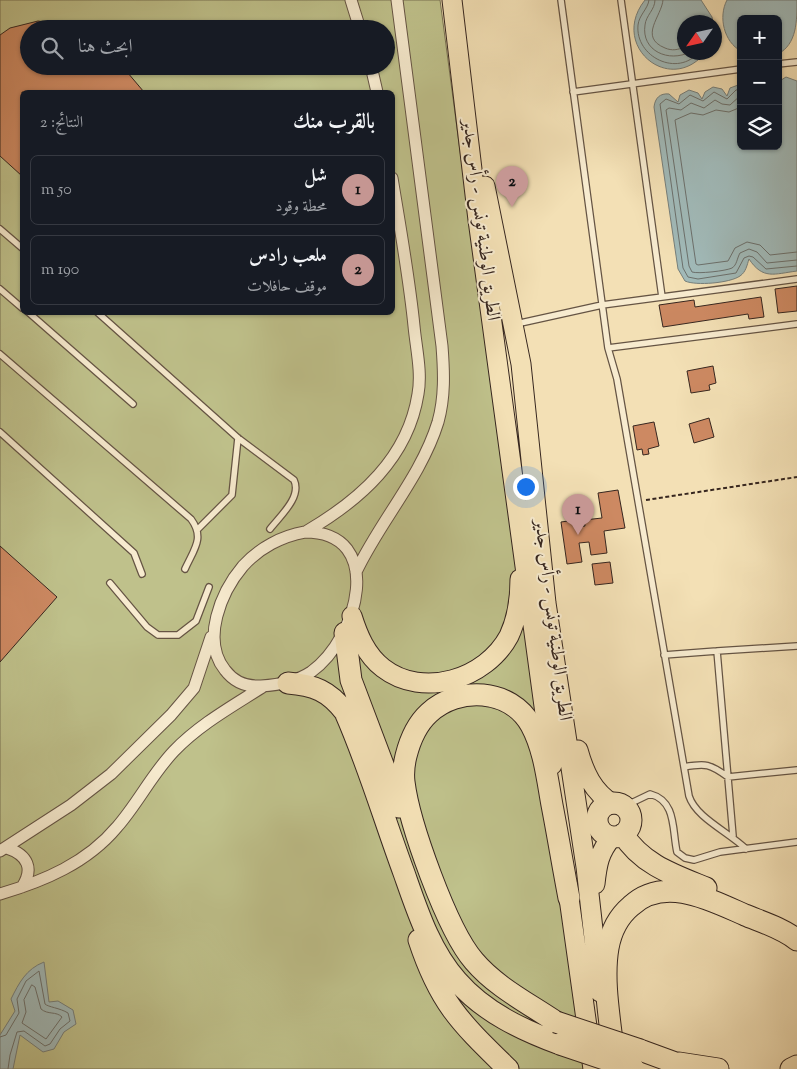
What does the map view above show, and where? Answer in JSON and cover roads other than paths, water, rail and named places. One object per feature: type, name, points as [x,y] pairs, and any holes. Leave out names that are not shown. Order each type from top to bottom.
[{"type":"highway","points":[[348,625],[351,680],[438,913],[451,941],[466,965],[499,995],[521,1008],[556,1022],[637,1060]]},
{"type":"highway","points":[[288,683],[308,685],[321,689],[337,702],[345,712],[424,925],[453,976],[470,994],[499,1016],[531,1033],[560,1044],[637,1060],[718,1069]]},
{"type":"highway","points":[[556,1022],[496,982],[472,959],[453,927],[422,849],[406,793],[404,767],[408,746],[419,724],[438,706],[460,696],[482,693],[505,700],[524,714],[531,725],[543,755],[569,898]]},
{"type":"highway","points":[[618,835],[628,828],[630,820],[628,812],[618,805],[602,809],[597,820],[602,831],[618,835],[631,848],[661,869],[797,922]]},
{"type":"highway","points":[[392,841],[414,923],[439,992],[457,1019],[508,1069]]},
{"type":"highway","points":[[615,1069],[609,1007],[608,949],[615,925],[634,903],[652,894],[665,891],[694,895],[714,901],[797,940]]},
{"type":"highway","points":[[791,1069],[797,1066]]},
{"type":"main road","name":"الطريق الوطنية تونس - رأس جدير","points":[[452,0],[478,220],[593,1069]]},
{"type":"main road","name":"الطريق الوطنية تونس - رأس جدير","points":[[463,85],[521,364],[555,662],[573,776],[590,907],[594,960],[609,1069]]},
{"type":"main road","points":[[348,625],[376,662],[403,679],[415,682],[443,682],[470,673],[481,666],[500,648],[508,636],[516,614],[520,580],[516,496]]},
{"type":"main road","points":[[555,662],[565,687],[576,739],[586,774],[602,797],[618,805]]},
{"type":"main road","points":[[590,907],[598,861],[603,849],[618,835]]},
{"type":"street","points":[[351,0],[357,20]]},
{"type":"street","points":[[356,572],[368,547],[426,453],[438,422],[443,399],[442,346],[397,0]]},
{"type":"street","points":[[373,75],[377,90]]},
{"type":"street","points":[[305,532],[340,511],[367,489],[395,456],[414,412],[419,392],[419,369],[411,296],[395,197]]},
{"type":"street","points":[[4,849],[71,805],[111,774],[171,716],[194,688],[223,598],[244,564],[268,545],[291,535],[305,532],[322,532],[334,536],[350,553],[356,572],[356,598],[348,625],[324,660],[311,672],[288,683],[264,686],[243,685],[229,676],[219,663],[214,647],[215,626]]},
{"type":"street","points":[[0,894],[65,870],[105,841],[174,752],[210,721],[264,686]]},
{"type":"street","points":[[4,849],[24,856],[29,865],[29,874],[22,887]]},
{"type":"lane","points":[[561,0],[608,348],[617,379],[691,804],[698,812],[733,836],[746,850]]},
{"type":"lane","points":[[621,0],[662,297]]},
{"type":"lane","points":[[782,64],[797,62]]},
{"type":"lane","points":[[573,92],[633,82],[737,69]]},
{"type":"lane","points":[[0,229],[20,246]]},
{"type":"lane","points":[[514,324],[602,305],[797,279]]},
{"type":"lane","points":[[0,289],[20,306]]},
{"type":"lane","points":[[31,315],[133,404]]},
{"type":"lane","points":[[99,315],[238,438],[294,480],[297,487],[295,496],[270,529]]},
{"type":"lane","points":[[608,348],[797,324]]},
{"type":"lane","points":[[0,354],[191,519],[198,529],[198,538],[185,569]]},
{"type":"lane","points":[[0,432],[134,553],[142,574]]},
{"type":"lane","points":[[198,529],[232,495],[238,438]]},
{"type":"lane","points":[[110,583],[147,627],[158,635],[178,635],[196,621],[209,587]]},
{"type":"lane","points":[[664,655],[797,646]]},
{"type":"lane","points":[[716,651],[733,836]]},
{"type":"lane","points":[[684,767],[709,765],[728,777],[797,770]]},
{"type":"lane","points":[[618,805],[650,794],[662,799],[670,810],[678,852],[685,858],[694,860],[720,852],[797,842]]},
{"type":"water","points":[[645,0],[701,0],[711,15],[677,15],[677,60],[697,60],[691,65],[675,69],[661,67],[648,59],[639,48],[634,33],[636,17]]},
{"type":"water","points":[[727,0],[797,0],[795,31],[789,44],[782,51],[782,15],[737,15],[737,48],[730,42],[724,29],[724,7]]},
{"type":"water","points":[[786,77],[797,81],[797,271],[775,274],[764,273],[754,266],[749,259],[744,272],[735,278],[721,282],[705,283],[685,281],[678,269],[654,107],[656,101],[661,95],[669,94],[678,102],[680,95],[689,90],[698,93],[702,99],[705,92],[713,87],[722,89],[727,96],[730,88],[737,85],[737,150],[782,150],[782,80]]},
{"type":"water","points":[[44,962],[49,1002],[58,1001],[73,1010],[76,1024],[64,1032],[54,1049],[43,1052],[20,1035],[13,1069],[0,1069],[0,1035],[15,1011],[11,999],[20,982],[32,968]]},
{"type":"place","name":"ملعب رادس","points":[[512,207]]},
{"type":"place","name":"شل","points":[[578,535]]}]
